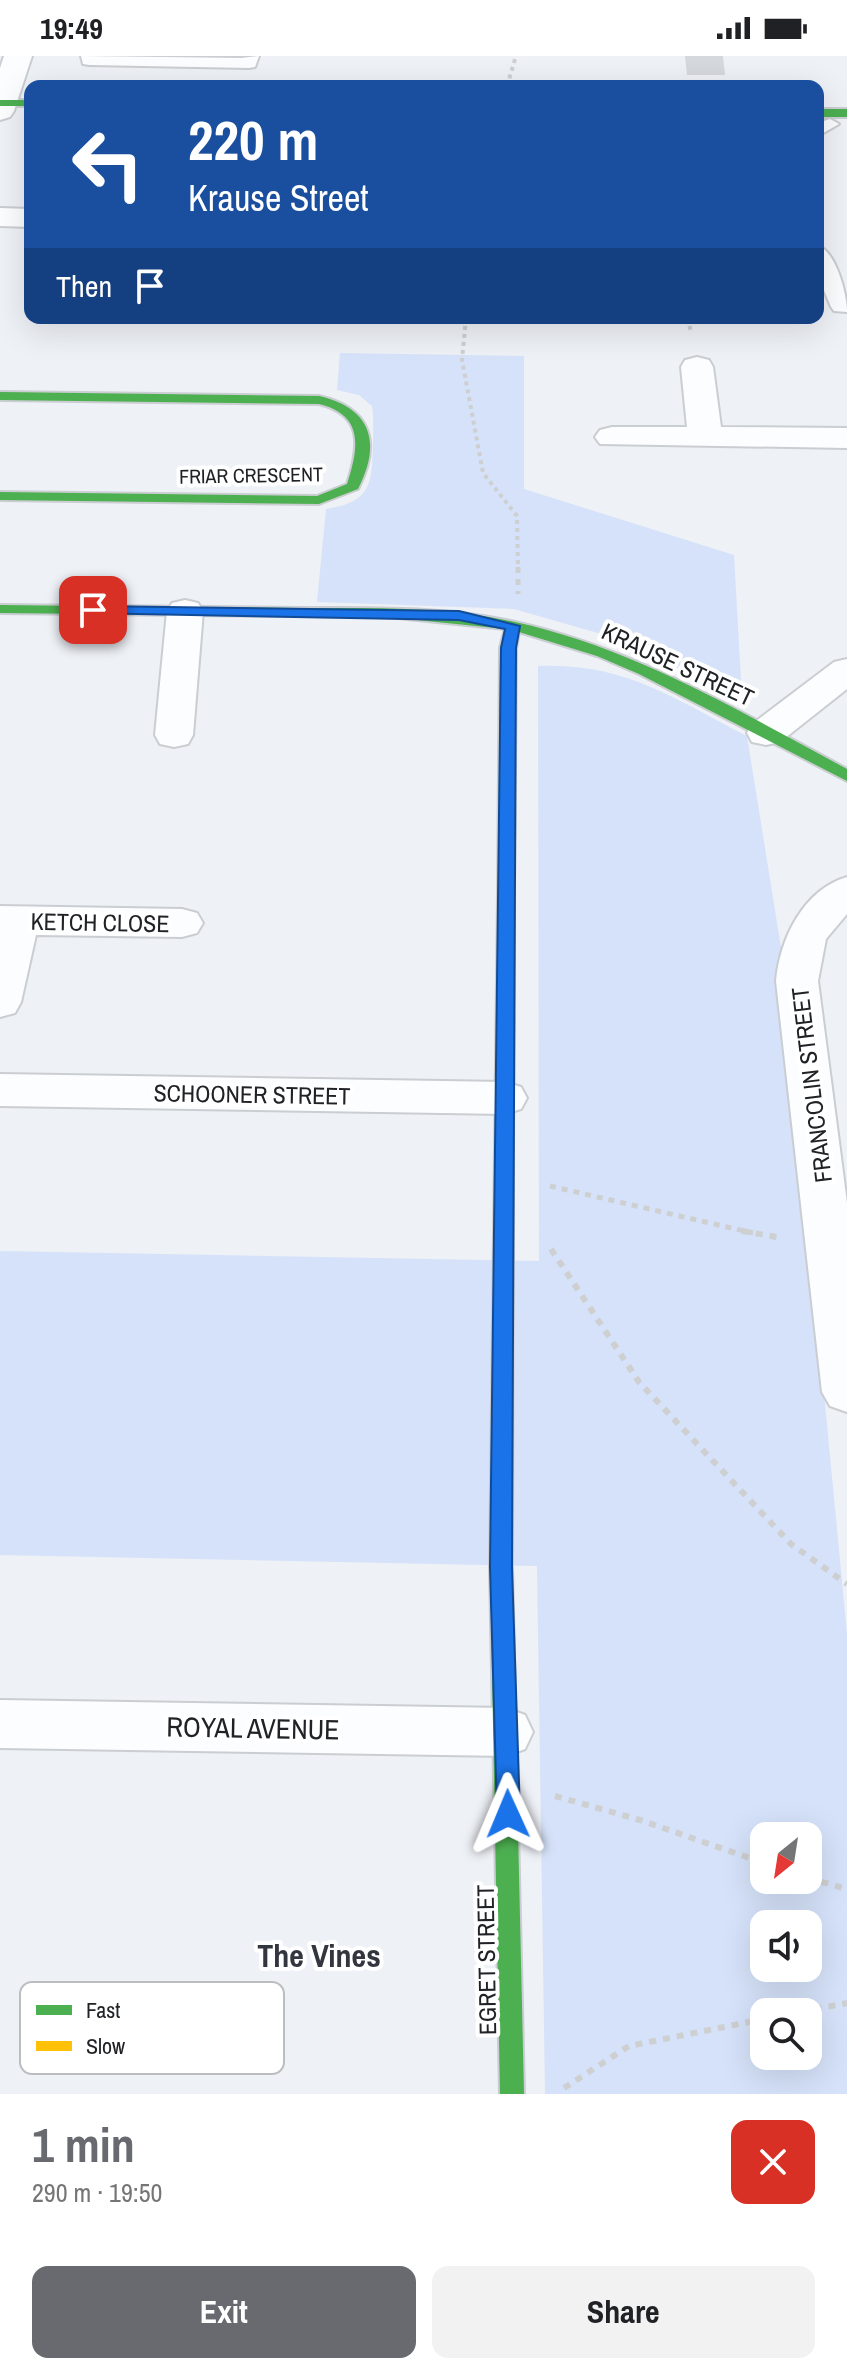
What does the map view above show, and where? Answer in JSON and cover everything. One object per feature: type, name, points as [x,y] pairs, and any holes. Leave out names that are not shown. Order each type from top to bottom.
[{"type":"street","points":[[8,105],[18,56]]},
{"type":"street","points":[[824,121],[847,113]]},
{"type":"street","points":[[0,217],[24,218]]},
{"type":"street","points":[[697,367],[705,436]]},
{"type":"street","name":"FRIAR CRESCENT","points":[[0,396],[305,399],[343,405],[356,413],[363,425],[359,473],[353,486],[342,494],[319,500],[0,496]]},
{"type":"street","points":[[612,437],[847,438]]},
{"type":"street","name":"KRAUSE STREET","points":[[0,609],[459,616],[513,626],[593,648],[640,667],[847,776]]},
{"type":"street","points":[[174,735],[185,611]]},
{"type":"street","name":"EGRET STREET","points":[[512,2094],[501,1567],[508,648],[513,626]]},
{"type":"street","points":[[766,733],[847,670]]},
{"type":"street","name":"FRANCOLIN STREET","points":[[847,891],[812,922],[801,940],[797,981],[838,1271],[847,1392]]},
{"type":"street","name":"KETCH CLOSE","points":[[0,1002],[9,920],[182,923]]},
{"type":"street","name":"SCHOONER STREET","points":[[0,1090],[505,1098]]},
{"type":"street","name":"ROYAL AVENUE","points":[[0,1724],[507,1758]]},
{"type":"lane","points":[[90,56],[89,60],[241,59],[230,80]]},
{"type":"lane","points":[[824,266],[841,307]]},
{"type":"path","points":[[509,80],[516,56]]},
{"type":"path","points":[[465,324],[462,360],[483,473],[517,516],[520,586],[513,626]]},
{"type":"path","points":[[504,1173],[712,1226],[838,1271]]},
{"type":"path","points":[[504,1223],[556,1251],[639,1382],[791,1544],[847,1584]]},
{"type":"path","points":[[507,1758],[640,1820],[750,1858]]},
{"type":"path","points":[[822,1882],[847,1889]]},
{"type":"path","points":[[822,2008],[847,2003]]},
{"type":"path","points":[[556,2094],[629,2046],[750,2022]]},
{"type":"shaded area","points":[[340,353],[524,356],[524,489],[734,555],[742,699],[715,693],[639,650],[598,633],[514,609],[317,602],[326,509],[352,502],[360,496],[366,489],[372,470],[372,406],[359,395],[337,390]]},
{"type":"shaded area","points":[[538,666],[597,670],[623,677],[671,696],[747,736],[782,954],[847,1634],[847,2094],[545,2094],[537,1566],[0,1555],[0,1251],[539,1261]]},
{"type":"building","points":[[685,56],[723,56],[725,75],[687,75]]},
{"type":"traffic: fast","points":[[0,103],[24,103]]},
{"type":"traffic: fast","points":[[824,113],[847,113]]},
{"type":"traffic: fast","points":[[0,396],[319,400],[348,411],[361,430],[362,443],[353,486],[319,500],[0,496]]},
{"type":"traffic: fast","points":[[0,609],[388,613],[467,618],[515,626],[559,638],[644,670],[847,776]]},
{"type":"traffic: fast","points":[[506,893],[508,648],[513,626]]},
{"type":"traffic: fast","points":[[504,1149],[501,1567],[512,2094]]},
{"type":"traffic: slow","points":[[504,1149],[506,893]]},
{"type":"district","name":"The Vines","points":[[319,1955]]},
{"type":"route","points":[[93,610],[387,613],[459,616],[513,626],[508,648],[501,1567],[508,1814]]}]
